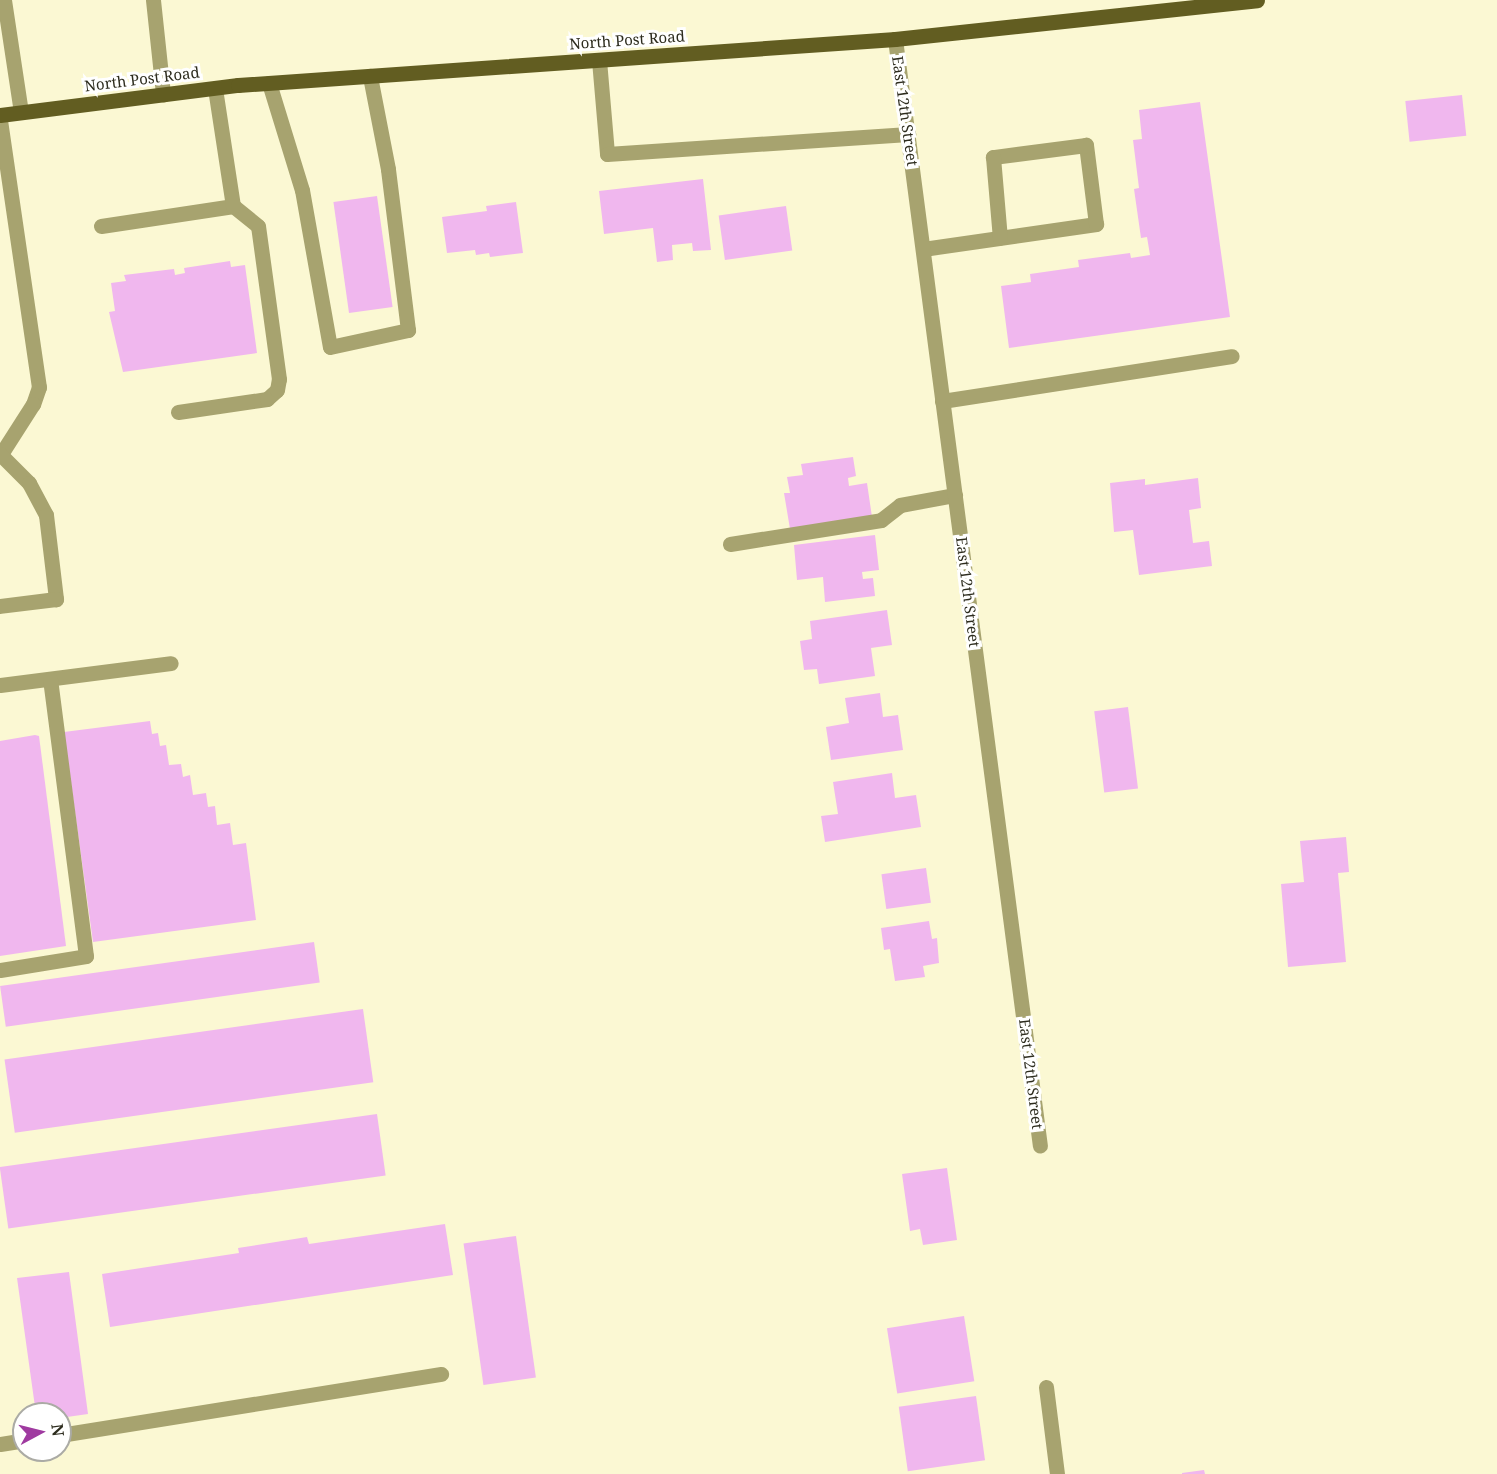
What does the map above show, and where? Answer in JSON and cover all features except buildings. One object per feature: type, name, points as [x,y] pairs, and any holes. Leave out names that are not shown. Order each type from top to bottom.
[{"type":"main road","name":"North Post Road","points":[[0,115],[269,83],[895,39],[1257,0]]},
{"type":"street","points":[[4,0],[21,112]]},
{"type":"street","points":[[153,0],[163,94]]},
{"type":"street","name":"East 12th Street","points":[[895,39],[1040,1146]]},
{"type":"street","points":[[599,60],[607,154],[908,134]]},
{"type":"street","points":[[269,83],[302,190],[330,347],[408,330],[388,169],[370,76]]},
{"type":"street","points":[[178,412],[267,399],[277,390],[279,379],[258,226],[233,206],[215,88]]},
{"type":"street","points":[[0,120],[39,387],[33,405],[1,454],[28,483],[46,515],[56,600],[0,606]]},
{"type":"street","points":[[923,249],[1000,238],[1096,224],[1086,145],[993,157],[1000,238]]},
{"type":"street","points":[[101,226],[233,206]]},
{"type":"street","points":[[942,401],[1233,356]]},
{"type":"street","points":[[730,544],[881,520],[900,505],[955,495]]},
{"type":"street","points":[[0,685],[171,663]]},
{"type":"street","points":[[0,970],[86,956],[50,679]]},
{"type":"street","points":[[72,1433],[441,1374]]},
{"type":"street","points":[[1046,1387],[1057,1474]]}]
